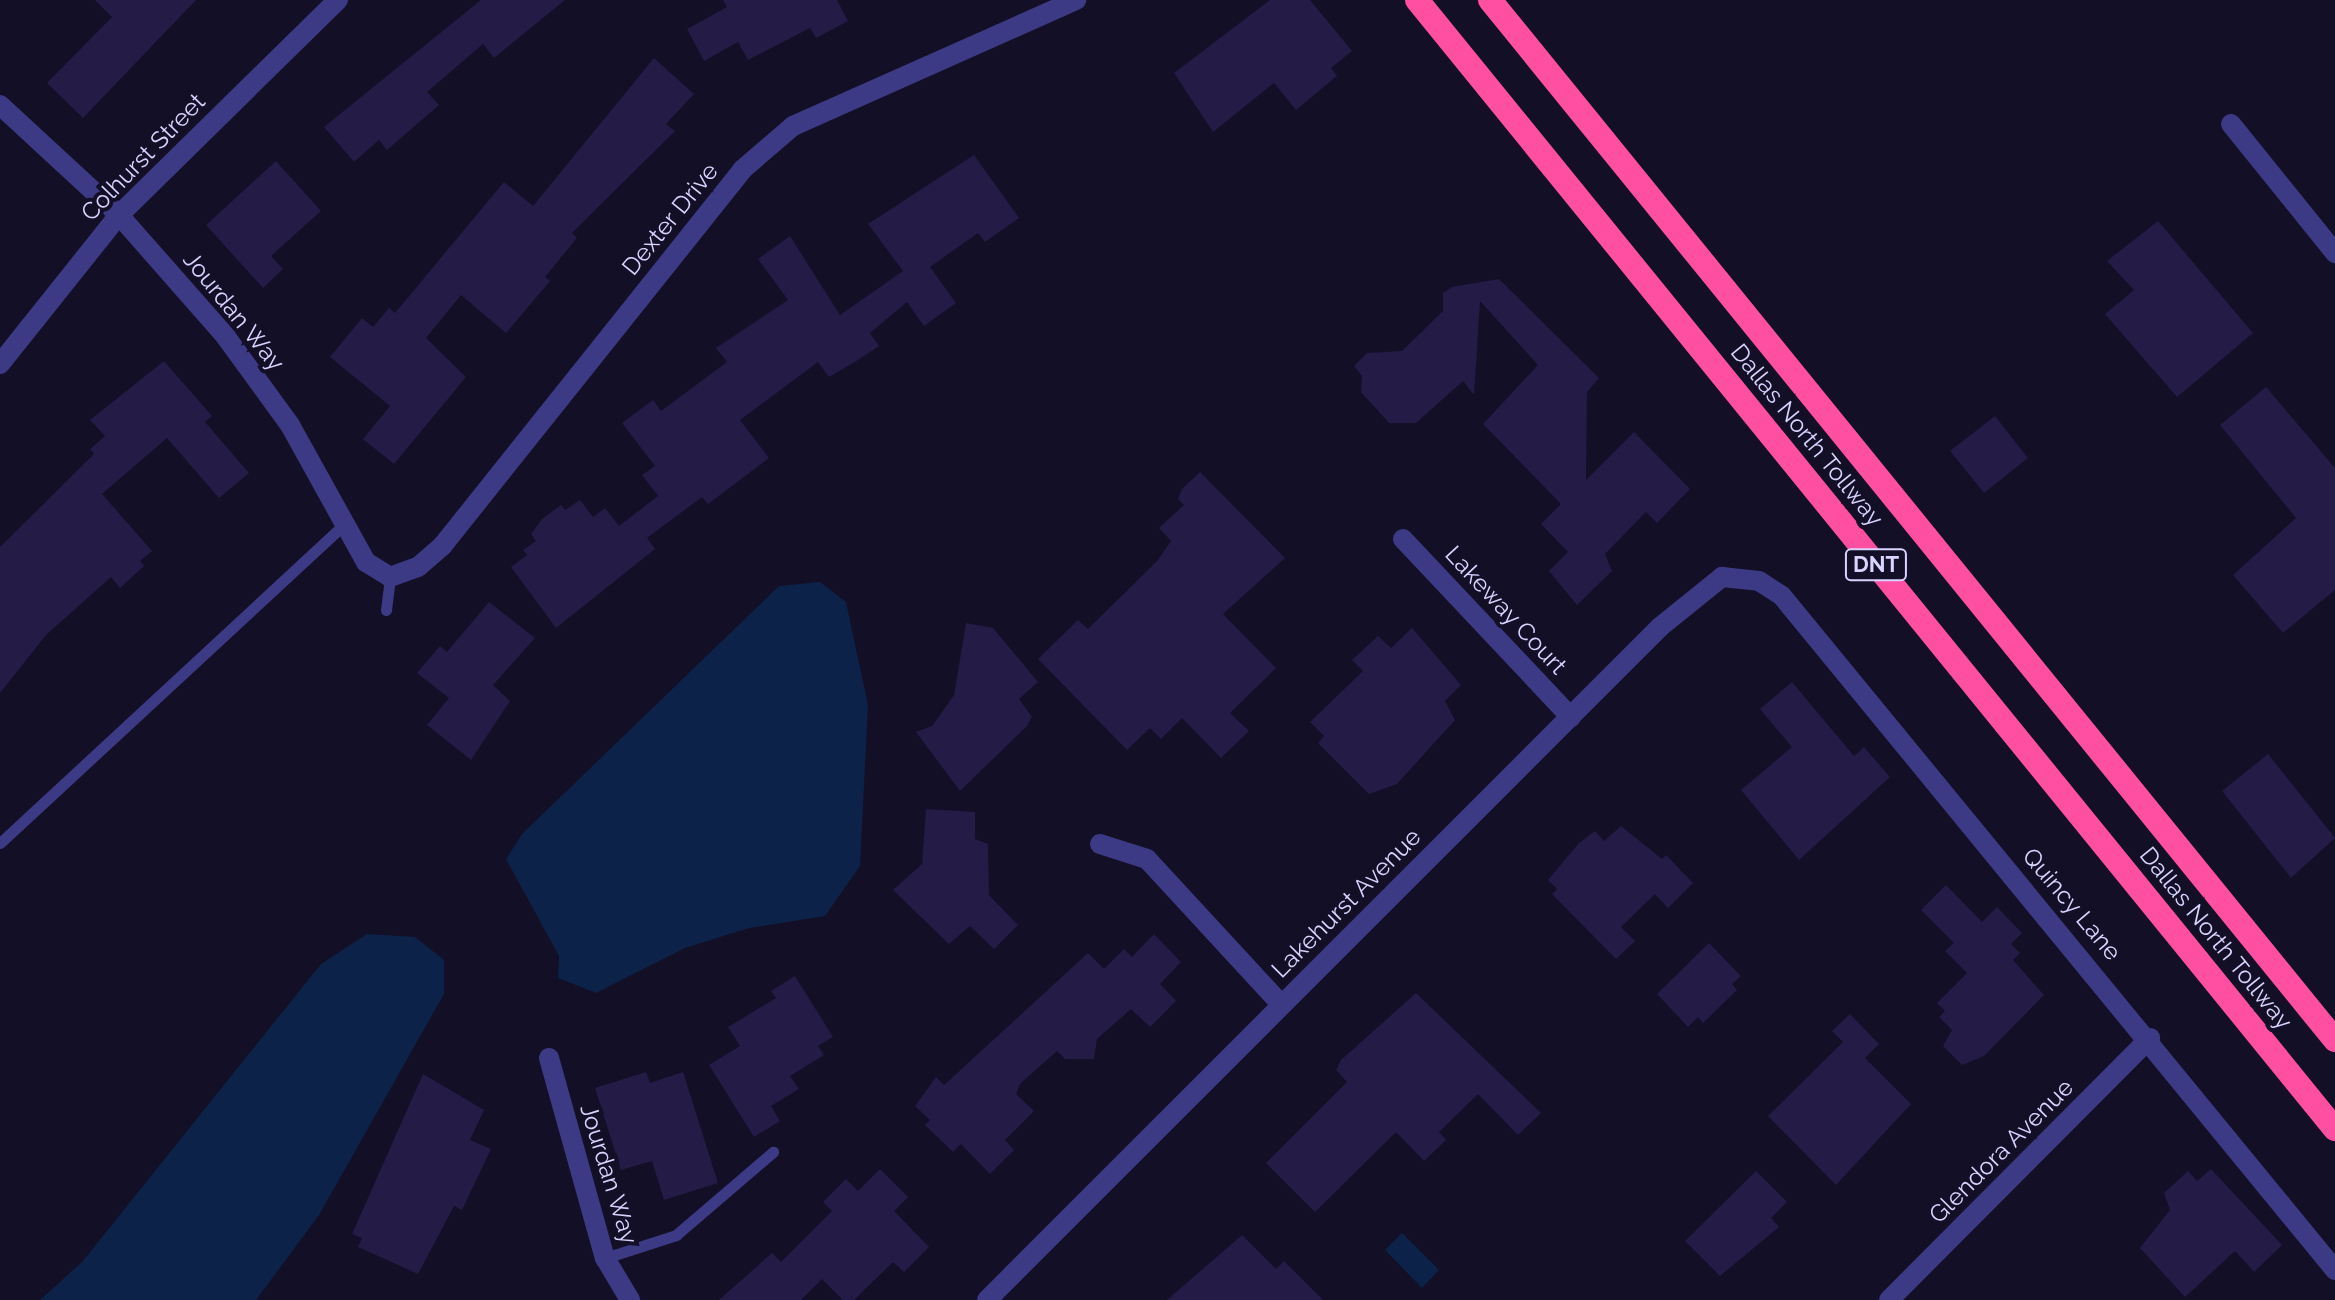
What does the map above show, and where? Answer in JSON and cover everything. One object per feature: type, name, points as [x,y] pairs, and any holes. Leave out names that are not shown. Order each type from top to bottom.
[{"type":"highway","name":"Dallas North Tollway","points":[[1417,0],[2335,1129]]},
{"type":"highway","name":"Dallas North Tollway","points":[[1490,0],[2335,1040]]},
{"type":"street","name":"Colhurst Street","points":[[0,364],[119,215],[338,0]]},
{"type":"street","name":"Dexter Drive","points":[[390,577],[418,567],[443,545],[743,169],[793,126],[1076,0]]},
{"type":"street","name":"Jourdan Way","points":[[0,105],[119,215],[226,337],[290,425],[366,562],[390,577]]},
{"type":"street","points":[[2231,124],[2335,253]]},
{"type":"street","name":"Lakeway Court","points":[[1403,539],[1571,717]]},
{"type":"street","name":"Lakehurst Avenue","points":[[987,1300],[1660,627],[1722,577],[1759,581]]},
{"type":"street","name":"Quincy Lane","points":[[1759,581],[1782,596],[2150,1038],[2335,1270]]},
{"type":"street","points":[[1100,844],[1147,859],[1281,1004]]},
{"type":"street","name":"Glendora Avenue","points":[[1889,1300],[2150,1038]]},
{"type":"street","name":"Jourdan Way","points":[[549,1058],[605,1258],[630,1300]]},
{"type":"lane","points":[[0,843],[344,524]]},
{"type":"lane","points":[[386,610],[390,577]]},
{"type":"lane","points":[[605,1258],[676,1235],[773,1152]]},
{"type":"water","points":[[820,582],[846,602],[868,705],[860,866],[825,916],[749,928],[685,948],[596,993],[558,978],[559,956],[506,859],[522,834],[779,586]]},
{"type":"water","points":[[367,934],[415,937],[444,960],[444,994],[319,1215],[256,1300],[40,1300],[82,1262],[321,964]]},
{"type":"water","points":[[1402,1233],[1439,1270],[1422,1288],[1385,1250]]},
{"type":"building","points":[[95,0],[196,0],[83,118],[47,83],[112,17]]},
{"type":"building","points":[[481,0],[565,0],[494,58],[483,44],[427,92],[439,105],[387,150],[379,140],[354,162],[324,127]]},
{"type":"building","points":[[723,0],[837,0],[848,21],[816,38],[810,28],[748,60],[738,42],[704,61],[687,29],[727,7]]},
{"type":"building","points":[[1270,0],[1310,0],[1352,51],[1331,68],[1337,76],[1296,110],[1274,83],[1213,132],[1174,73]]},
{"type":"building","points":[[654,58],[694,94],[666,124],[675,131],[572,233],[577,238],[545,277],[550,281],[506,333],[461,295],[426,338],[466,377],[394,464],[363,439],[390,406],[330,357],[362,318],[373,327],[389,308],[395,313],[504,182],[533,206]]},
{"type":"building","points":[[974,155],[1019,218],[985,242],[978,233],[930,267],[956,303],[924,326],[907,302],[870,333],[879,346],[829,377],[818,362],[740,420],[769,458],[708,504],[702,497],[647,538],[655,549],[556,628],[511,567],[527,555],[523,550],[536,541],[531,534],[542,519],[561,505],[565,510],[580,500],[593,517],[605,508],[619,526],[658,496],[642,475],[655,466],[622,423],[653,400],[661,411],[727,362],[716,348],[788,300],[758,259],[790,236],[840,315],[903,271],[868,224]]},
{"type":"building","points":[[276,161],[321,211],[271,256],[283,269],[263,288],[206,225]]},
{"type":"building","points":[[2158,221],[2253,333],[2177,397],[2105,314],[2134,290],[2107,261]]},
{"type":"building","points":[[1499,279],[1599,378],[1587,392],[1586,480],[1634,432],[1690,489],[1657,523],[1646,512],[1605,554],[1612,571],[1577,605],[1549,571],[1568,552],[1541,524],[1561,504],[1483,424],[1538,365],[1480,301],[1474,395],[1463,381],[1416,423],[1389,423],[1361,392],[1362,376],[1354,366],[1367,353],[1402,351],[1443,311],[1443,293],[1452,287]]},
{"type":"building","points":[[164,361],[212,416],[205,422],[249,473],[219,498],[167,438],[102,494],[152,551],[140,561],[144,566],[120,588],[111,577],[46,635],[0,693],[0,547],[94,454],[90,449],[105,436],[90,420]]},
{"type":"building","points":[[2266,387],[2335,468],[2335,590],[2283,633],[2233,575],[2296,518],[2220,425]]},
{"type":"building","points":[[1995,416],[2028,458],[1984,493],[1950,451]]},
{"type":"building","points":[[1200,472],[1285,558],[1223,614],[1276,668],[1230,713],[1249,731],[1221,758],[1182,718],[1161,739],[1150,728],[1127,750],[1038,659],[1078,620],[1088,629],[1158,560],[1171,541],[1159,528],[1184,505],[1178,499],[1182,489]]},
{"type":"building","points":[[489,602],[535,638],[493,685],[510,701],[471,760],[427,725],[449,698],[417,673],[440,646],[447,652]]},
{"type":"building","points":[[966,623],[993,628],[1038,682],[1019,699],[1032,717],[1027,726],[960,791],[916,732],[932,726],[954,695]]},
{"type":"building","points":[[1412,628],[1461,685],[1445,701],[1455,720],[1397,784],[1369,794],[1318,743],[1324,736],[1310,722],[1363,671],[1352,660],[1378,636],[1391,648]]},
{"type":"building","points":[[1792,682],[1854,756],[1864,747],[1890,777],[1799,860],[1741,790],[1792,747],[1760,709]]},
{"type":"building","points":[[2268,754],[2335,838],[2291,878],[2222,791]]},
{"type":"building","points":[[926,809],[975,812],[975,839],[988,844],[989,895],[1018,925],[994,949],[970,926],[949,944],[893,890],[922,864]]},
{"type":"building","points":[[1621,826],[1662,859],[1666,855],[1693,883],[1668,908],[1655,894],[1621,927],[1635,941],[1616,959],[1552,894],[1557,889],[1548,880],[1579,843],[1595,831],[1604,841]]},
{"type":"building","points":[[1946,885],[1982,922],[1997,907],[2022,933],[2011,944],[2020,953],[2013,960],[2044,995],[1984,1056],[1962,1065],[1943,1046],[1952,1030],[1939,1017],[1945,1011],[1937,1003],[1967,973],[1945,951],[1954,943],[1921,910]]},
{"type":"building","points":[[1154,934],[1181,962],[1160,984],[1176,1001],[1150,1027],[1131,1009],[1097,1039],[1094,1059],[1065,1059],[1057,1051],[1020,1084],[1016,1094],[1034,1111],[1005,1140],[1014,1150],[990,1174],[961,1144],[953,1152],[925,1125],[930,1120],[915,1106],[936,1077],[944,1085],[1088,953],[1104,969],[1124,949],[1132,957]]},
{"type":"building","points":[[1709,943],[1741,976],[1732,984],[1737,990],[1703,1023],[1698,1017],[1688,1027],[1657,994]]},
{"type":"building","points":[[795,976],[833,1037],[818,1046],[824,1055],[790,1076],[799,1089],[771,1106],[780,1121],[754,1137],[709,1065],[740,1046],[728,1027],[776,998],[771,991]]},
{"type":"building","points":[[1416,993],[1541,1113],[1518,1135],[1478,1094],[1439,1132],[1446,1140],[1424,1161],[1396,1132],[1315,1212],[1266,1163],[1347,1082],[1336,1070],[1341,1060]]},
{"type":"building","points":[[1850,1014],[1879,1044],[1865,1058],[1911,1104],[1836,1185],[1768,1116],[1843,1042],[1832,1031]]},
{"type":"building","points":[[646,1072],[650,1083],[683,1072],[718,1183],[664,1200],[652,1161],[621,1170],[595,1088]]},
{"type":"building","points":[[423,1074],[484,1110],[470,1140],[491,1149],[462,1210],[454,1206],[418,1274],[358,1247],[362,1238],[352,1234]]},
{"type":"building","points":[[880,1169],[908,1197],[894,1211],[929,1247],[904,1272],[893,1262],[854,1300],[843,1300],[822,1279],[801,1300],[719,1300],[772,1253],[781,1262],[832,1211],[823,1202],[846,1179],[858,1191]]},
{"type":"building","points":[[2211,1169],[2282,1245],[2254,1272],[2235,1251],[2185,1297],[2140,1248],[2170,1210],[2164,1193],[2188,1171],[2197,1181]]},
{"type":"building","points":[[1756,1171],[1787,1202],[1771,1218],[1779,1227],[1720,1276],[1685,1241]]},
{"type":"building","points":[[1242,1235],[1276,1269],[1284,1261],[1323,1300],[1167,1300]]}]
